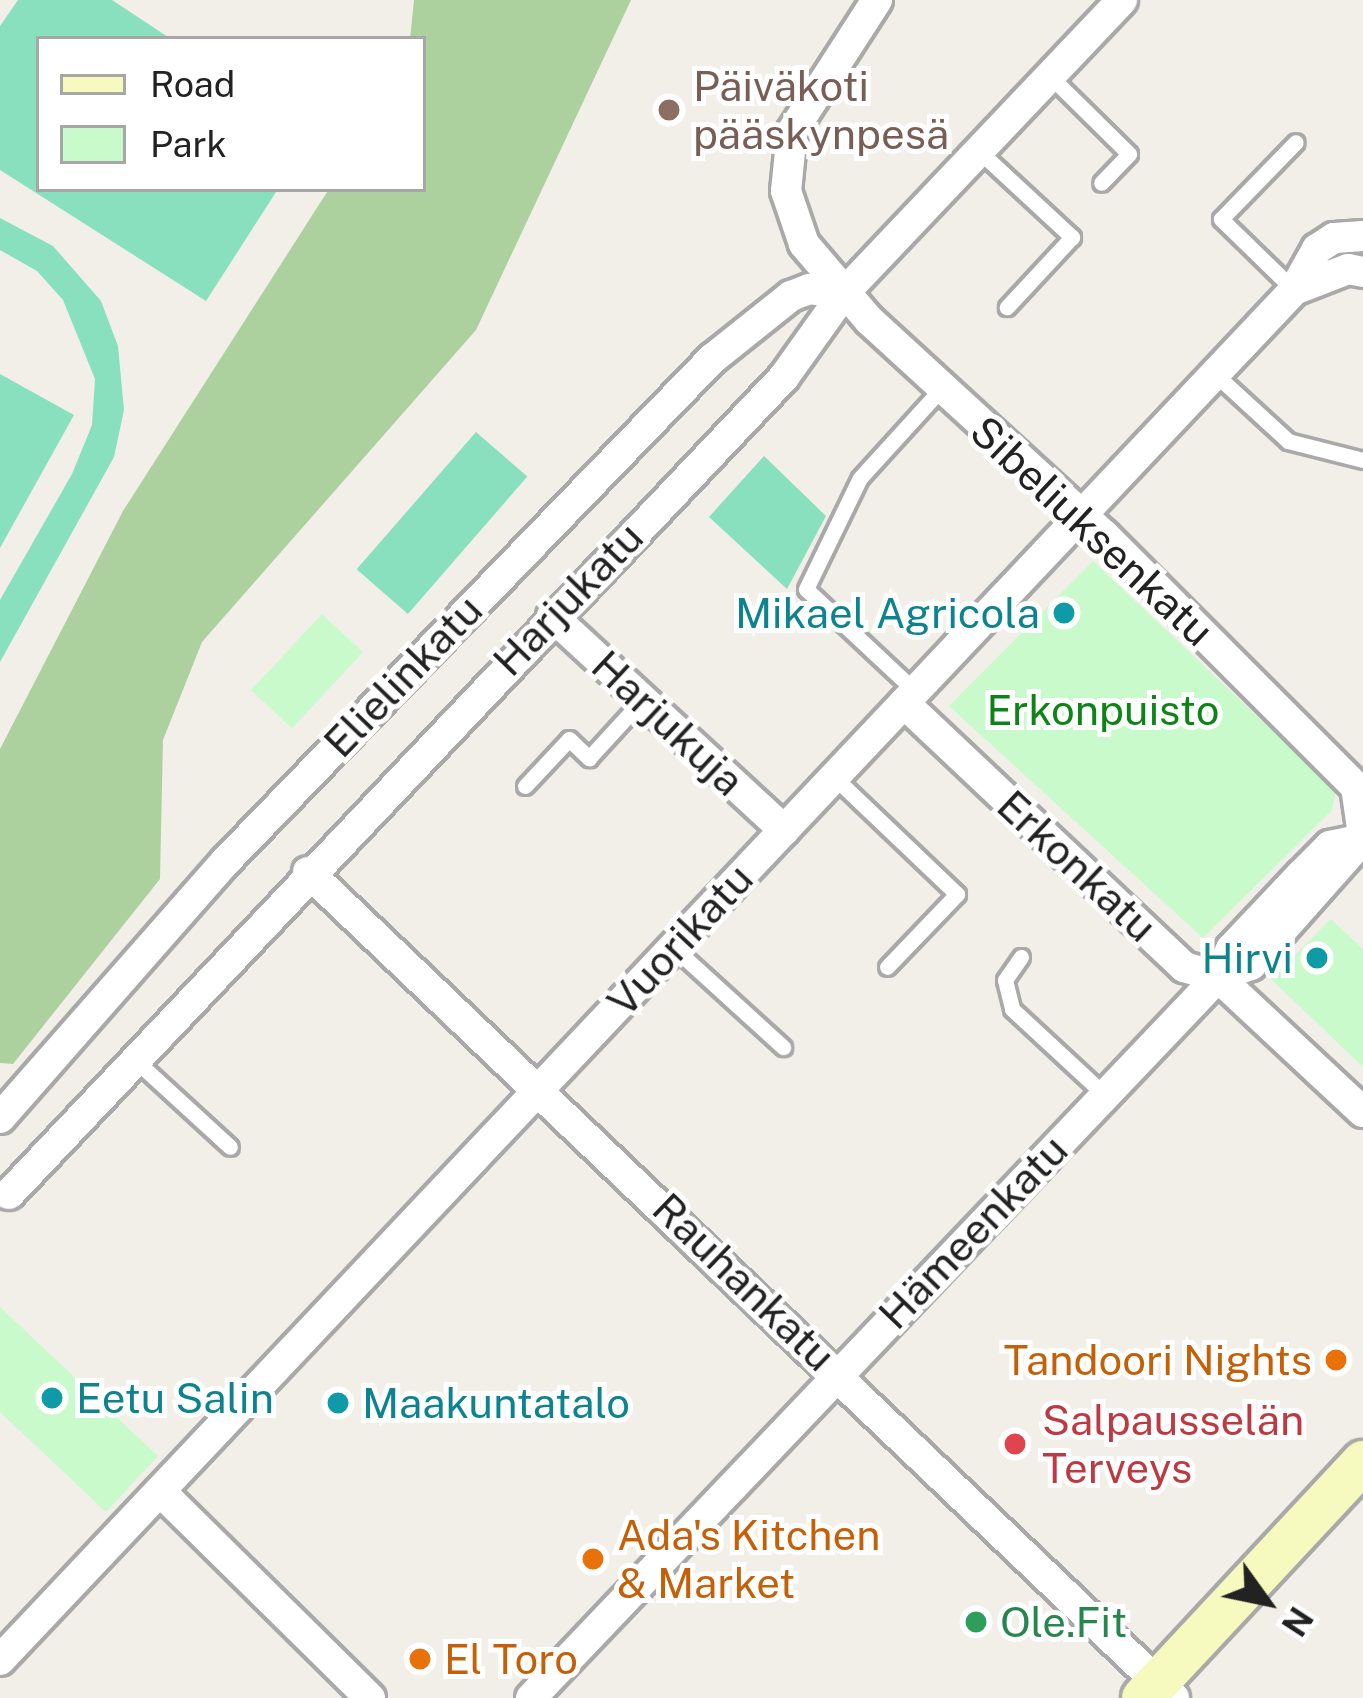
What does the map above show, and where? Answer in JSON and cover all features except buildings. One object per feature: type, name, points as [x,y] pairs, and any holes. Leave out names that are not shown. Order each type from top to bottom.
[{"type":"main road","points":[[1158,1693],[1363,1462]]},
{"type":"street","name":"Sibeliuksenkatu","points":[[877,0],[792,132],[786,191],[799,236],[844,293],[1357,787],[1363,838]]},
{"type":"street","name":"Harjukatu","points":[[9,1194],[308,872],[784,377],[844,293],[1117,2]]},
{"type":"street","name":"Vuorikatu","points":[[0,1660],[1294,290],[1317,250],[1334,238],[1363,236]]},
{"type":"street","points":[[1294,290],[1348,269],[1363,272]]},
{"type":"street","name":"Elielinkatu","points":[[0,1118],[226,861],[678,392],[790,296],[809,289],[844,293]]},
{"type":"street","name":"Harjukuja","points":[[553,616],[784,830]]},
{"type":"street","name":"Erkonkatu","points":[[909,697],[1184,968],[1218,977],[1363,1112]]},
{"type":"street","name":"Hämeenkatu","points":[[531,1698],[1218,977],[1250,965],[1363,838]]},
{"type":"street","name":"Rauhankatu","points":[[308,872],[542,1086],[1158,1693]]},
{"type":"street","points":[[160,1491],[370,1698]]},
{"type":"lane","points":[[1050,76],[1130,154],[1101,183]]},
{"type":"lane","points":[[1294,290],[1221,219],[1296,142]]},
{"type":"lane","points":[[979,151],[1072,237],[1007,307]]},
{"type":"lane","points":[[1215,374],[1288,441],[1363,460]]},
{"type":"lane","points":[[909,697],[806,590],[860,478],[941,388]]},
{"type":"lane","points":[[525,786],[568,740],[589,758],[643,699]]},
{"type":"lane","points":[[834,777],[957,894],[886,968]]},
{"type":"lane","points":[[673,947],[783,1047]]},
{"type":"lane","points":[[1021,957],[1005,980],[1012,1009],[1105,1095]]},
{"type":"lane","points":[[134,1059],[230,1148]]},
{"type":"green space","points":[[18,0],[112,0],[166,36],[36,36],[36,192],[276,192],[206,301],[0,170],[0,26]]},
{"type":"green space","points":[[414,0],[631,0],[476,330],[202,642],[163,740],[160,879],[13,1064],[0,1063],[0,749],[123,511],[327,192],[426,192],[426,36],[410,36]]},
{"type":"green space","points":[[0,218],[53,246],[101,301],[118,346],[124,410],[114,457],[0,662],[0,600],[72,474],[92,425],[95,379],[63,300],[37,271],[0,250]]},
{"type":"green space","points":[[0,374],[74,415],[0,548]]},
{"type":"green space","points":[[476,432],[527,477],[408,614],[357,569]]},
{"type":"green space","points":[[764,456],[826,516],[787,589],[709,517]]},
{"type":"green space","name":"Erkonpuisto","points":[[1093,561],[1336,791],[1332,810],[1203,938],[949,706]]},
{"type":"green space","points":[[322,614],[363,652],[292,728],[251,690]]},
{"type":"green space","points":[[1331,919],[1363,949],[1363,1067],[1271,979]]},
{"type":"green space","points":[[0,1307],[158,1456],[106,1512],[0,1412]]},
{"type":"place","name":"Päiväkoti pääskynpesä","points":[[669,110]]},
{"type":"place","name":"Mikael Agricola","points":[[1064,613]]},
{"type":"place","name":"Hirvi","points":[[1317,958]]},
{"type":"place","name":"Tandoori Nights","points":[[1336,1360]]},
{"type":"place","name":"Eetu Salin","points":[[52,1398]]},
{"type":"place","name":"Maakuntatalo","points":[[338,1403]]},
{"type":"place","name":"Salpausselän Terveys","points":[[1015,1444]]},
{"type":"place","name":"Ada's Kitchen & Market","points":[[593,1559]]},
{"type":"place","name":"Ole.Fit","points":[[976,1622]]},
{"type":"place","name":"El Toro","points":[[420,1659]]}]
